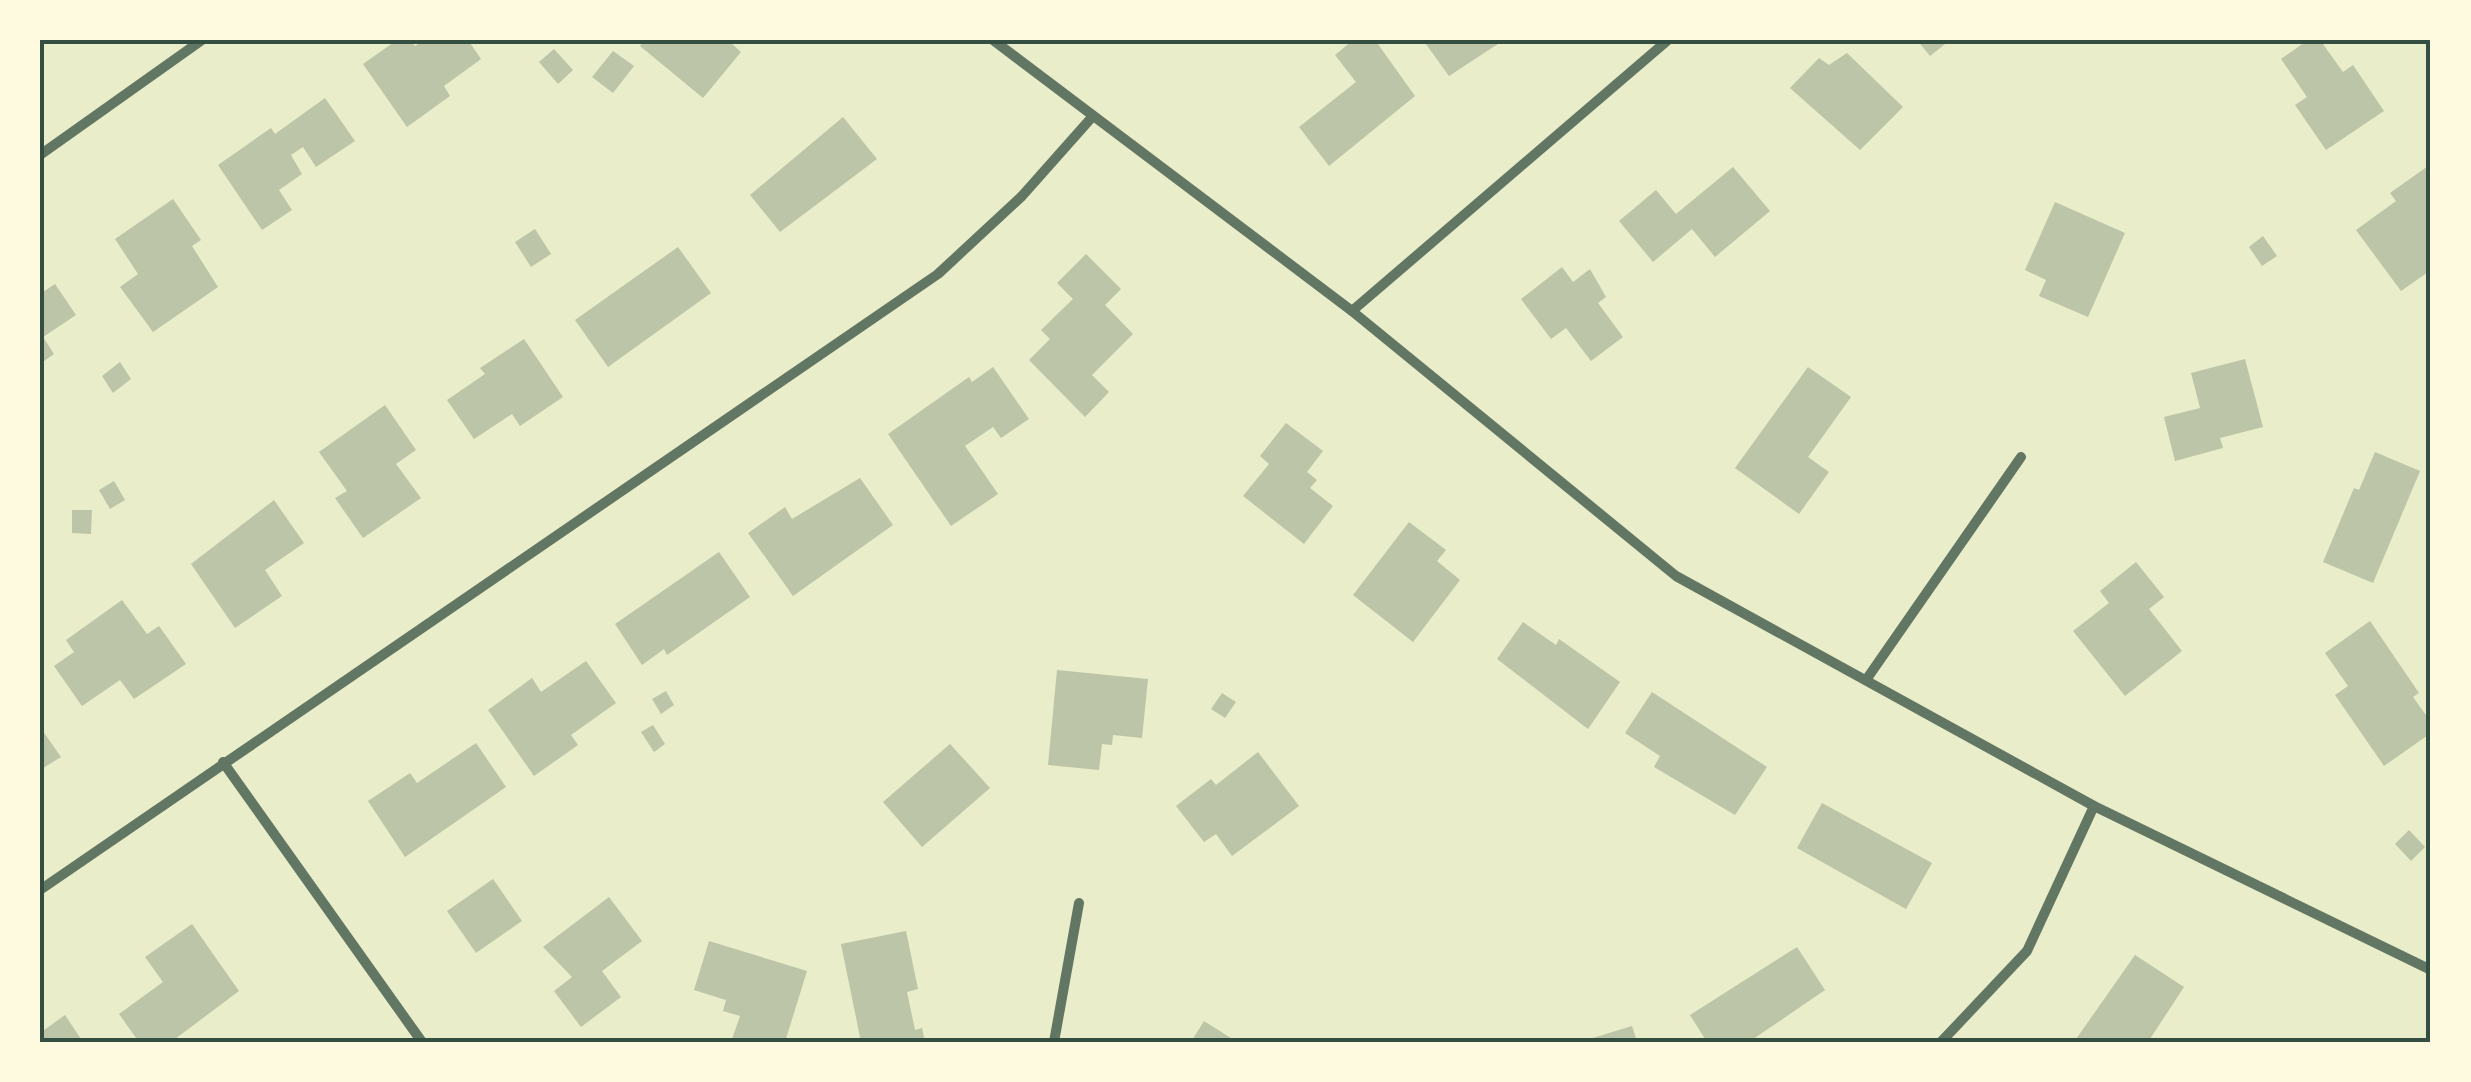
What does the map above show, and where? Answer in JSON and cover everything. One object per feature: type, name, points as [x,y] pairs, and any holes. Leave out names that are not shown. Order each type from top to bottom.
[{"type":"street","points":[[40,155],[202,40]]},
{"type":"street","points":[[993,40],[1352,311],[1676,576],[2094,806],[2431,970]]},
{"type":"street","points":[[1352,311],[1668,40]]},
{"type":"street","points":[[40,890],[938,274],[1022,196],[1093,116]]},
{"type":"street","points":[[1866,680],[2022,457]]},
{"type":"street","points":[[222,762],[422,1042]]},
{"type":"street","points":[[1941,1042],[2027,951],[2094,806]]},
{"type":"street","points":[[1054,1042],[1079,903]]},
{"type":"building","points":[[397,40],[410,40],[415,46],[424,40],[468,40],[481,59],[444,86],[450,96],[407,127],[363,64]]},
{"type":"building","points":[[645,40],[735,40],[732,44],[741,52],[703,98],[640,46]]},
{"type":"building","points":[[1353,40],[1375,40],[1415,96],[1329,166],[1299,127],[1356,82],[1335,55]]},
{"type":"building","points":[[1423,40],[1504,40],[1449,76]]},
{"type":"building","points":[[1917,40],[1950,40],[1930,56]]},
{"type":"building","points":[[2308,40],[2320,40],[2343,72],[2353,65],[2384,111],[2326,150],[2295,105],[2307,97],[2281,59]]},
{"type":"building","points":[[554,49],[573,70],[558,84],[539,62]]},
{"type":"building","points":[[613,51],[634,66],[613,93],[592,77]]},
{"type":"building","points":[[1847,53],[1903,107],[1860,150],[1790,88],[1819,58],[1829,65]]},
{"type":"building","points":[[325,98],[355,141],[316,167],[303,147],[291,155],[302,174],[279,190],[292,210],[262,230],[218,165],[271,128],[275,134]]},
{"type":"building","points":[[843,117],[877,159],[780,232],[750,195]]},
{"type":"building","points":[[2428,166],[2431,270],[2401,291],[2356,230],[2396,201],[2390,193]]},
{"type":"building","points":[[1733,167],[1770,211],[1715,257],[1692,229],[1653,262],[1619,221],[1656,190],[1676,214]]},
{"type":"building","points":[[173,199],[201,240],[192,246],[218,287],[153,332],[120,287],[138,274],[115,239]]},
{"type":"building","points":[[2055,202],[2125,233],[2088,317],[2039,296],[2046,280],[2025,270]]},
{"type":"building","points":[[535,229],[551,254],[531,267],[515,242]]},
{"type":"building","points":[[2263,236],[2277,256],[2262,266],[2249,247]]},
{"type":"building","points":[[678,247],[711,293],[608,367],[575,320]]},
{"type":"building","points":[[1086,254],[1121,289],[1105,305],[1133,334],[1092,375],[1109,392],[1085,417],[1029,360],[1050,339],[1041,330],[1073,299],[1057,283]]},
{"type":"building","points":[[1562,267],[1573,282],[1590,269],[1606,297],[1598,303],[1623,337],[1591,361],[1566,328],[1551,339],[1521,299]]},
{"type":"building","points":[[55,284],[76,315],[43,337],[54,354],[40,364],[40,294]]},
{"type":"building","points":[[524,339],[563,397],[520,426],[512,414],[474,439],[447,400],[485,374],[480,368]]},
{"type":"building","points":[[2245,359],[2263,427],[2220,438],[2223,448],[2175,461],[2164,417],[2200,408],[2191,373]]},
{"type":"building","points":[[120,362],[131,379],[113,393],[102,376]]},
{"type":"building","points":[[993,367],[1029,419],[1001,438],[993,427],[965,446],[998,494],[951,526],[888,434],[969,377],[972,382]]},
{"type":"building","points":[[1808,367],[1851,397],[1808,457],[1829,472],[1799,514],[1735,468]]},
{"type":"building","points":[[385,405],[416,450],[396,464],[421,498],[363,538],[335,498],[347,491],[319,452]]},
{"type":"building","points":[[1286,423],[1323,451],[1307,472],[1317,480],[1310,488],[1333,506],[1304,544],[1243,496],[1269,464],[1260,456]]},
{"type":"building","points":[[2375,452],[2420,471],[2373,583],[2323,562],[2354,488],[2359,490]]},
{"type":"building","points":[[860,478],[893,525],[793,596],[748,533],[785,507],[792,519]]},
{"type":"building","points":[[114,481],[125,500],[110,509],[99,490]]},
{"type":"building","points":[[274,500],[304,543],[265,570],[282,596],[235,628],[191,564]]},
{"type":"building","points":[[72,510],[92,510],[91,534],[72,533]]},
{"type":"building","points":[[1409,522],[1446,550],[1437,561],[1460,580],[1413,642],[1353,595]]},
{"type":"building","points":[[719,552],[750,597],[667,655],[664,649],[642,665],[615,624]]},
{"type":"building","points":[[2136,562],[2164,597],[2149,609],[2182,651],[2125,696],[2073,631],[2109,603],[2100,591]]},
{"type":"building","points":[[122,600],[147,634],[159,626],[186,664],[134,699],[120,680],[82,706],[54,666],[74,652],[66,640]]},
{"type":"building","points":[[2370,621],[2419,693],[2413,697],[2431,722],[2431,733],[2384,766],[2335,695],[2348,686],[2325,653]]},
{"type":"building","points":[[1523,622],[1556,645],[1559,639],[1620,682],[1588,729],[1497,659]]},
{"type":"building","points":[[586,661],[616,703],[571,735],[578,745],[534,776],[488,710],[532,678],[541,692]]},
{"type":"building","points":[[1057,670],[1148,679],[1142,738],[1113,735],[1112,745],[1102,744],[1099,770],[1048,765]]},
{"type":"building","points":[[666,691],[674,705],[661,714],[652,699]]},
{"type":"building","points":[[1652,692],[1767,767],[1735,815],[1654,767],[1660,756],[1625,733]]},
{"type":"building","points":[[1222,693],[1236,702],[1225,718],[1211,709]]},
{"type":"building","points":[[653,725],[665,744],[654,752],[641,732]]},
{"type":"building","points":[[40,727],[61,757],[40,770]]},
{"type":"building","points":[[476,743],[506,787],[405,857],[368,801],[410,773],[417,783]]},
{"type":"building","points":[[950,744],[990,788],[922,847],[883,802]]},
{"type":"building","points":[[1258,752],[1299,806],[1232,856],[1216,834],[1204,842],[1176,806],[1211,779],[1216,785]]},
{"type":"building","points":[[1822,803],[1932,863],[1906,909],[1797,848]]},
{"type":"building","points":[[2409,830],[2425,847],[2411,861],[2395,844]]},
{"type":"building","points":[[493,879],[522,921],[476,953],[447,911]]},
{"type":"building","points":[[609,897],[642,941],[602,971],[621,997],[581,1027],[554,991],[572,977],[543,947]]},
{"type":"building","points":[[192,924],[239,991],[171,1042],[139,1042],[119,1014],[163,982],[145,957]]},
{"type":"building","points":[[906,931],[918,989],[907,992],[915,1030],[922,1028],[925,1042],[861,1042],[841,944]]},
{"type":"building","points":[[709,941],[807,971],[785,1042],[731,1042],[740,1016],[723,1011],[726,1000],[694,990]]},
{"type":"building","points":[[1797,947],[1825,990],[1749,1042],[1707,1042],[1690,1015]]},
{"type":"building","points":[[2135,955],[2184,987],[2148,1042],[2074,1042]]},
{"type":"building","points":[[65,1015],[83,1042],[40,1042],[40,1033]]},
{"type":"building","points":[[1204,1021],[1237,1042],[1191,1042]]},
{"type":"building","points":[[1632,1026],[1637,1042],[1583,1042],[1583,1041]]}]
